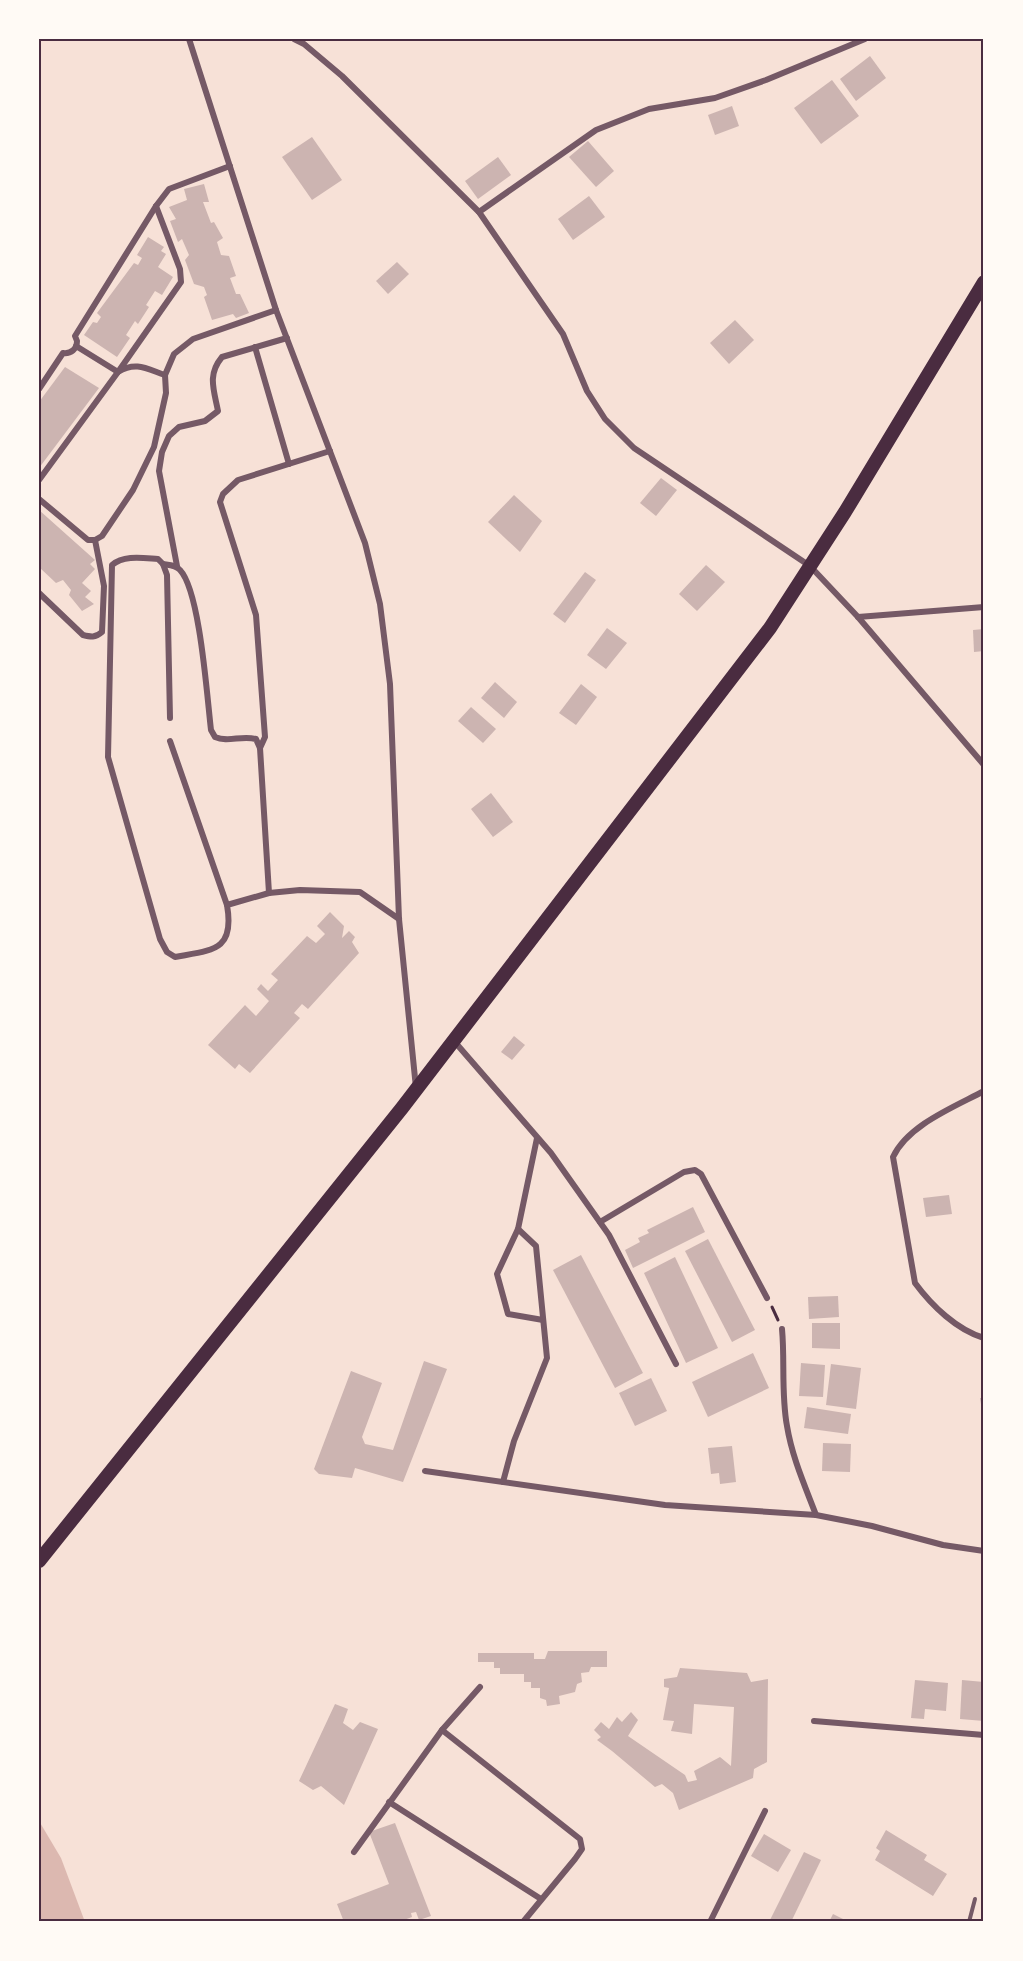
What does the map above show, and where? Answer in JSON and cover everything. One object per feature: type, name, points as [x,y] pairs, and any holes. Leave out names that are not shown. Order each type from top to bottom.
[{"type":"main road","points":[[39,1560],[454,1041],[770,628],[845,512],[984,282]]},
{"type":"street","points":[[189,39],[276,310],[365,543],[380,604],[390,684],[399,919],[416,1089]]},
{"type":"street","points":[[294,39],[304,44],[342,76],[479,212],[563,334],[587,391],[605,419],[634,448],[810,566],[858,617],[984,765]]},
{"type":"street","points":[[479,212],[596,130],[649,109],[715,98],[766,80],[865,39]]},
{"type":"street","points":[[39,389],[63,353],[68,353],[76,346],[78,341],[75,336],[168,189],[230,166]]},
{"type":"street","points":[[39,480],[181,282],[180,269],[156,206]]},
{"type":"street","points":[[39,499],[88,540],[96,540],[102,536],[133,490],[154,447],[166,393],[165,375],[174,354],[188,342],[276,310]]},
{"type":"street","points":[[177,567],[159,471],[162,452],[169,436],[179,427],[205,421],[218,411],[212,374],[215,365],[222,357],[287,338]]},
{"type":"street","points":[[76,346],[118,372]]},
{"type":"street","points":[[255,347],[289,464]]},
{"type":"street","points":[[118,372],[129,366],[140,366],[165,375]]},
{"type":"street","points":[[269,893],[260,748],[265,737],[256,615],[220,502],[223,494],[238,480],[330,451]]},
{"type":"street","points":[[39,593],[83,634],[92,637],[102,632],[104,586],[96,540]]},
{"type":"street","points":[[170,718],[166,575],[163,564],[158,559],[118,560],[112,565],[108,757],[160,939],[167,952],[175,957],[213,950],[229,932],[227,905],[170,741]]},
{"type":"street","points":[[163,564],[177,567],[183,572],[196,610],[211,730],[215,737],[223,741],[249,737],[255,740],[260,748]]},
{"type":"street","points":[[858,617],[984,607]]},
{"type":"street","points":[[227,905],[269,893],[300,890],[360,892],[399,919]]},
{"type":"street","points":[[454,1041],[551,1153],[600,1222],[676,1364]]},
{"type":"street","points":[[984,1091],[930,1121],[905,1139],[893,1157],[915,1283],[926,1298],[957,1324],[972,1335],[984,1338]]},
{"type":"street","points":[[537,1138],[518,1228],[497,1274],[508,1314],[543,1320]]},
{"type":"street","points":[[600,1222],[684,1172],[695,1170],[701,1174],[767,1298]]},
{"type":"street","points":[[503,1482],[514,1441],[547,1358],[536,1246],[518,1228]]},
{"type":"street","points":[[782,1329],[787,1428],[816,1515]]},
{"type":"street","points":[[425,1471],[665,1505],[816,1515],[872,1526],[943,1545],[984,1551]]},
{"type":"street","points":[[354,1852],[442,1730],[480,1688]]},
{"type":"street","points":[[814,1722],[984,1735]]},
{"type":"street","points":[[442,1730],[580,1839],[582,1849],[575,1860],[523,1922]]},
{"type":"street","points":[[389,1802],[541,1899]]},
{"type":"street","points":[[712,1921],[765,1811]]},
{"type":"lane","points":[[969,1922],[975,1899]]},
{"type":"path","points":[[767,1298],[782,1329]]},
{"type":"shaded area","points":[[39,1821],[61,1858],[85,1922],[39,1922]]},
{"type":"building","points":[[870,56],[886,78],[856,101],[840,79]]},
{"type":"building","points":[[832,80],[859,116],[821,144],[794,108]]},
{"type":"building","points":[[732,106],[739,126],[715,135],[708,115]]},
{"type":"building","points":[[312,137],[342,180],[312,200],[282,157]]},
{"type":"building","points":[[588,141],[614,171],[596,187],[569,157]]},
{"type":"building","points":[[498,157],[511,175],[478,199],[465,181]]},
{"type":"building","points":[[204,184],[209,202],[203,202],[211,223],[214,222],[223,238],[217,242],[221,255],[229,256],[236,276],[230,278],[236,294],[240,294],[249,313],[236,318],[233,314],[212,320],[204,297],[207,295],[204,287],[194,284],[185,260],[189,255],[182,239],[178,242],[170,221],[176,219],[169,207],[187,200],[184,189]]},
{"type":"building","points":[[589,196],[605,217],[573,240],[558,219]]},
{"type":"building","points":[[148,237],[164,247],[161,251],[166,254],[158,267],[173,277],[162,295],[155,291],[146,305],[149,307],[138,324],[135,321],[126,335],[130,338],[117,357],[84,335],[93,322],[97,323],[101,317],[97,313],[134,263],[138,265],[142,258],[137,255]]},
{"type":"building","points":[[397,262],[409,274],[388,294],[376,281]]},
{"type":"building","points":[[735,320],[754,340],[729,364],[710,343]]},
{"type":"building","points":[[65,367],[99,388],[39,468],[39,402]]},
{"type":"building","points":[[661,478],[677,490],[656,516],[640,503]]},
{"type":"building","points":[[514,495],[542,521],[520,552],[488,522]]},
{"type":"building","points":[[39,510],[95,560],[90,564],[95,569],[82,583],[91,591],[85,597],[94,604],[82,611],[69,595],[71,590],[63,580],[56,583],[39,567]]},
{"type":"building","points":[[706,565],[725,582],[697,611],[679,594]]},
{"type":"building","points":[[585,572],[596,580],[565,623],[553,614]]},
{"type":"building","points":[[607,628],[627,643],[606,669],[587,655]]},
{"type":"building","points":[[984,629],[984,651],[974,652],[973,630]]},
{"type":"building","points":[[495,682],[517,702],[504,718],[481,698]]},
{"type":"building","points":[[581,684],[597,697],[576,725],[559,713]]},
{"type":"building","points":[[471,707],[496,729],[483,743],[458,721]]},
{"type":"building","points":[[491,793],[513,822],[493,837],[471,809]]},
{"type":"building","points":[[330,912],[344,926],[342,938],[349,931],[355,937],[352,942],[359,953],[308,1009],[302,1004],[294,1013],[300,1018],[250,1073],[239,1064],[235,1069],[208,1045],[245,1005],[256,1016],[269,1001],[257,989],[261,984],[268,991],[278,980],[271,974],[307,936],[316,943],[325,934],[317,926]]},
{"type":"building","points":[[514,1036],[525,1045],[512,1060],[501,1052]]},
{"type":"building","points":[[949,1195],[952,1214],[926,1217],[923,1198]]},
{"type":"building","points":[[693,1207],[705,1232],[633,1268],[625,1250],[640,1242],[638,1238],[649,1233],[647,1230]]},
{"type":"building","points":[[708,1239],[755,1330],[732,1342],[685,1251]]},
{"type":"building","points":[[581,1255],[643,1373],[615,1388],[553,1270]]},
{"type":"building","points":[[675,1257],[718,1348],[686,1363],[644,1273]]},
{"type":"building","points":[[838,1296],[839,1317],[809,1319],[808,1297]]},
{"type":"building","points":[[812,1323],[840,1323],[840,1349],[812,1348]]},
{"type":"building","points":[[753,1353],[769,1388],[708,1417],[692,1382]]},
{"type":"building","points":[[424,1361],[447,1369],[403,1482],[355,1468],[352,1478],[319,1474],[314,1469],[351,1371],[382,1383],[362,1437],[365,1444],[393,1450]]},
{"type":"building","points":[[801,1363],[825,1365],[823,1397],[799,1396]]},
{"type":"building","points":[[831,1364],[861,1368],[856,1409],[826,1405]]},
{"type":"building","points":[[651,1378],[667,1411],[635,1426],[619,1393]]},
{"type":"building","points":[[980,1398],[984,1398],[984,1416],[983,1416]]},
{"type":"building","points":[[807,1407],[851,1414],[848,1434],[804,1428]]},
{"type":"building","points":[[823,1443],[851,1444],[850,1472],[822,1471]]},
{"type":"building","points":[[732,1446],[736,1482],[720,1484],[719,1473],[711,1474],[708,1448]]},
{"type":"building","points":[[548,1651],[607,1651],[607,1667],[591,1667],[589,1672],[581,1673],[582,1682],[577,1684],[575,1692],[559,1696],[560,1704],[547,1706],[546,1700],[540,1698],[540,1688],[531,1688],[531,1682],[524,1682],[524,1674],[500,1674],[500,1668],[494,1668],[494,1662],[478,1662],[478,1653],[534,1653],[534,1659],[545,1659]]},
{"type":"building","points":[[680,1668],[747,1673],[751,1682],[768,1679],[767,1762],[754,1769],[753,1778],[679,1810],[673,1793],[662,1784],[655,1787],[597,1740],[601,1737],[594,1730],[601,1722],[609,1729],[617,1717],[622,1722],[631,1712],[638,1720],[628,1736],[685,1775],[688,1782],[697,1780],[694,1771],[720,1757],[731,1766],[734,1707],[694,1704],[692,1734],[671,1731],[674,1721],[663,1720],[669,1688],[664,1687],[664,1679],[677,1677]]},
{"type":"building","points":[[915,1680],[948,1683],[946,1711],[925,1709],[924,1719],[911,1718]]},
{"type":"building","points":[[962,1680],[984,1682],[984,1721],[960,1719]]},
{"type":"building","points":[[335,1704],[348,1709],[343,1723],[353,1730],[360,1722],[378,1729],[344,1805],[321,1786],[313,1790],[299,1781]]},
{"type":"building","points":[[395,1823],[431,1916],[419,1920],[416,1912],[411,1913],[412,1917],[404,1920],[405,1922],[344,1922],[337,1904],[389,1884],[369,1832]]},
{"type":"building","points":[[886,1830],[927,1855],[924,1860],[947,1874],[933,1896],[875,1860],[880,1851],[876,1848]]},
{"type":"building","points":[[764,1834],[791,1850],[778,1872],[751,1856]]},
{"type":"building","points":[[804,1852],[821,1860],[791,1922],[769,1922]]},
{"type":"building","points":[[833,1914],[849,1922],[829,1922]]}]
